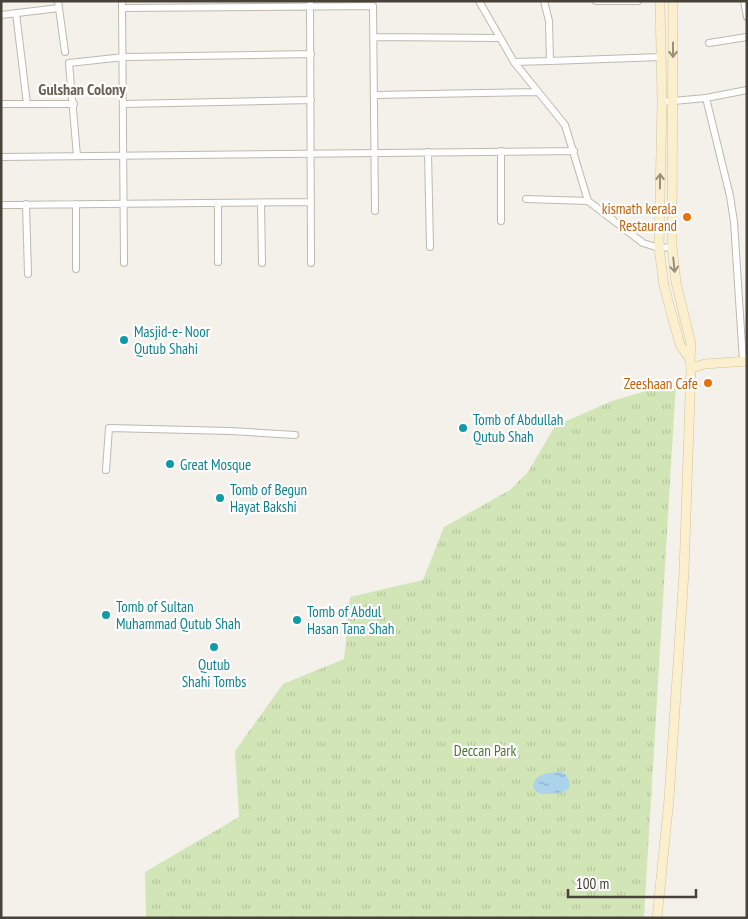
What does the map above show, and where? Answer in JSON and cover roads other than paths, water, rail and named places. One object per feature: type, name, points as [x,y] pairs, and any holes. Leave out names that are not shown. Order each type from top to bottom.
[{"type":"street","points":[[479,1],[514,62],[565,125],[588,201]]},
{"type":"street","points":[[544,1],[549,21],[550,61]]},
{"type":"street","points":[[596,1],[638,1]]},
{"type":"street","points":[[660,1],[662,102],[659,248],[664,286],[680,345],[690,363]]},
{"type":"street","points":[[657,918],[669,799],[684,572],[691,344],[676,282],[672,247],[673,1]]},
{"type":"street","points":[[744,1],[747,17]]},
{"type":"street","points":[[1,15],[59,4],[65,52]]},
{"type":"street","points":[[310,4],[312,263]]},
{"type":"street","points":[[124,263],[124,58],[122,5],[346,4],[373,6],[375,211]]},
{"type":"street","points":[[16,13],[28,104]]},
{"type":"street","points":[[373,37],[499,38]]},
{"type":"street","points":[[709,44],[747,37]]},
{"type":"street","points":[[77,156],[69,63],[124,58],[311,54]]},
{"type":"street","points":[[514,62],[661,57]]},
{"type":"street","points":[[662,102],[706,98],[747,90]]},
{"type":"street","points":[[374,94],[538,92]]},
{"type":"street","points":[[690,363],[705,364],[745,361],[734,222],[730,196],[706,98]]},
{"type":"street","points":[[124,104],[311,100]]},
{"type":"street","points":[[1,104],[74,104]]},
{"type":"street","points":[[1,157],[574,151]]},
{"type":"street","points":[[428,152],[430,247]]},
{"type":"street","points":[[501,152],[501,221]]},
{"type":"street","points":[[526,198],[588,201],[643,243],[659,248],[672,247]]},
{"type":"street","points":[[1,205],[311,202]]},
{"type":"street","points":[[261,203],[262,263]]},
{"type":"street","points":[[26,204],[28,274]]},
{"type":"street","points":[[76,204],[76,269]]},
{"type":"street","points":[[218,204],[218,262]]},
{"type":"street","points":[[106,470],[109,428],[295,434]]},
{"type":"water","points":[[560,771],[567,776],[570,785],[567,790],[548,794],[538,793],[535,790],[533,787],[536,779],[546,774]]},
{"type":"place","name":"kismath kerala Restaurand","points":[[687,217]]},
{"type":"place","name":"Masjid-e- Noor Qutub Shahi","points":[[124,340]]},
{"type":"place","name":"Zeeshaan Cafe","points":[[708,383]]},
{"type":"place","name":"Tomb of Abdullah Qutub Shah","points":[[463,428]]},
{"type":"place","name":"Great Mosque","points":[[170,464]]},
{"type":"place","name":"Tomb of Begun Hayat Bakshi","points":[[220,498]]},
{"type":"place","name":"Tomb of Sultan Muhammad Qutub Shah","points":[[106,615]]},
{"type":"place","name":"Tomb of Abdul Hasan Tana Shah","points":[[297,620]]},
{"type":"place","name":"Qutub Shahi Tombs","points":[[214,647]]},
{"type":"district","name":"Gulshan Colony","points":[[82,89]]},
{"type":"park label","name":"Deccan Park","points":[[485,750]]}]
